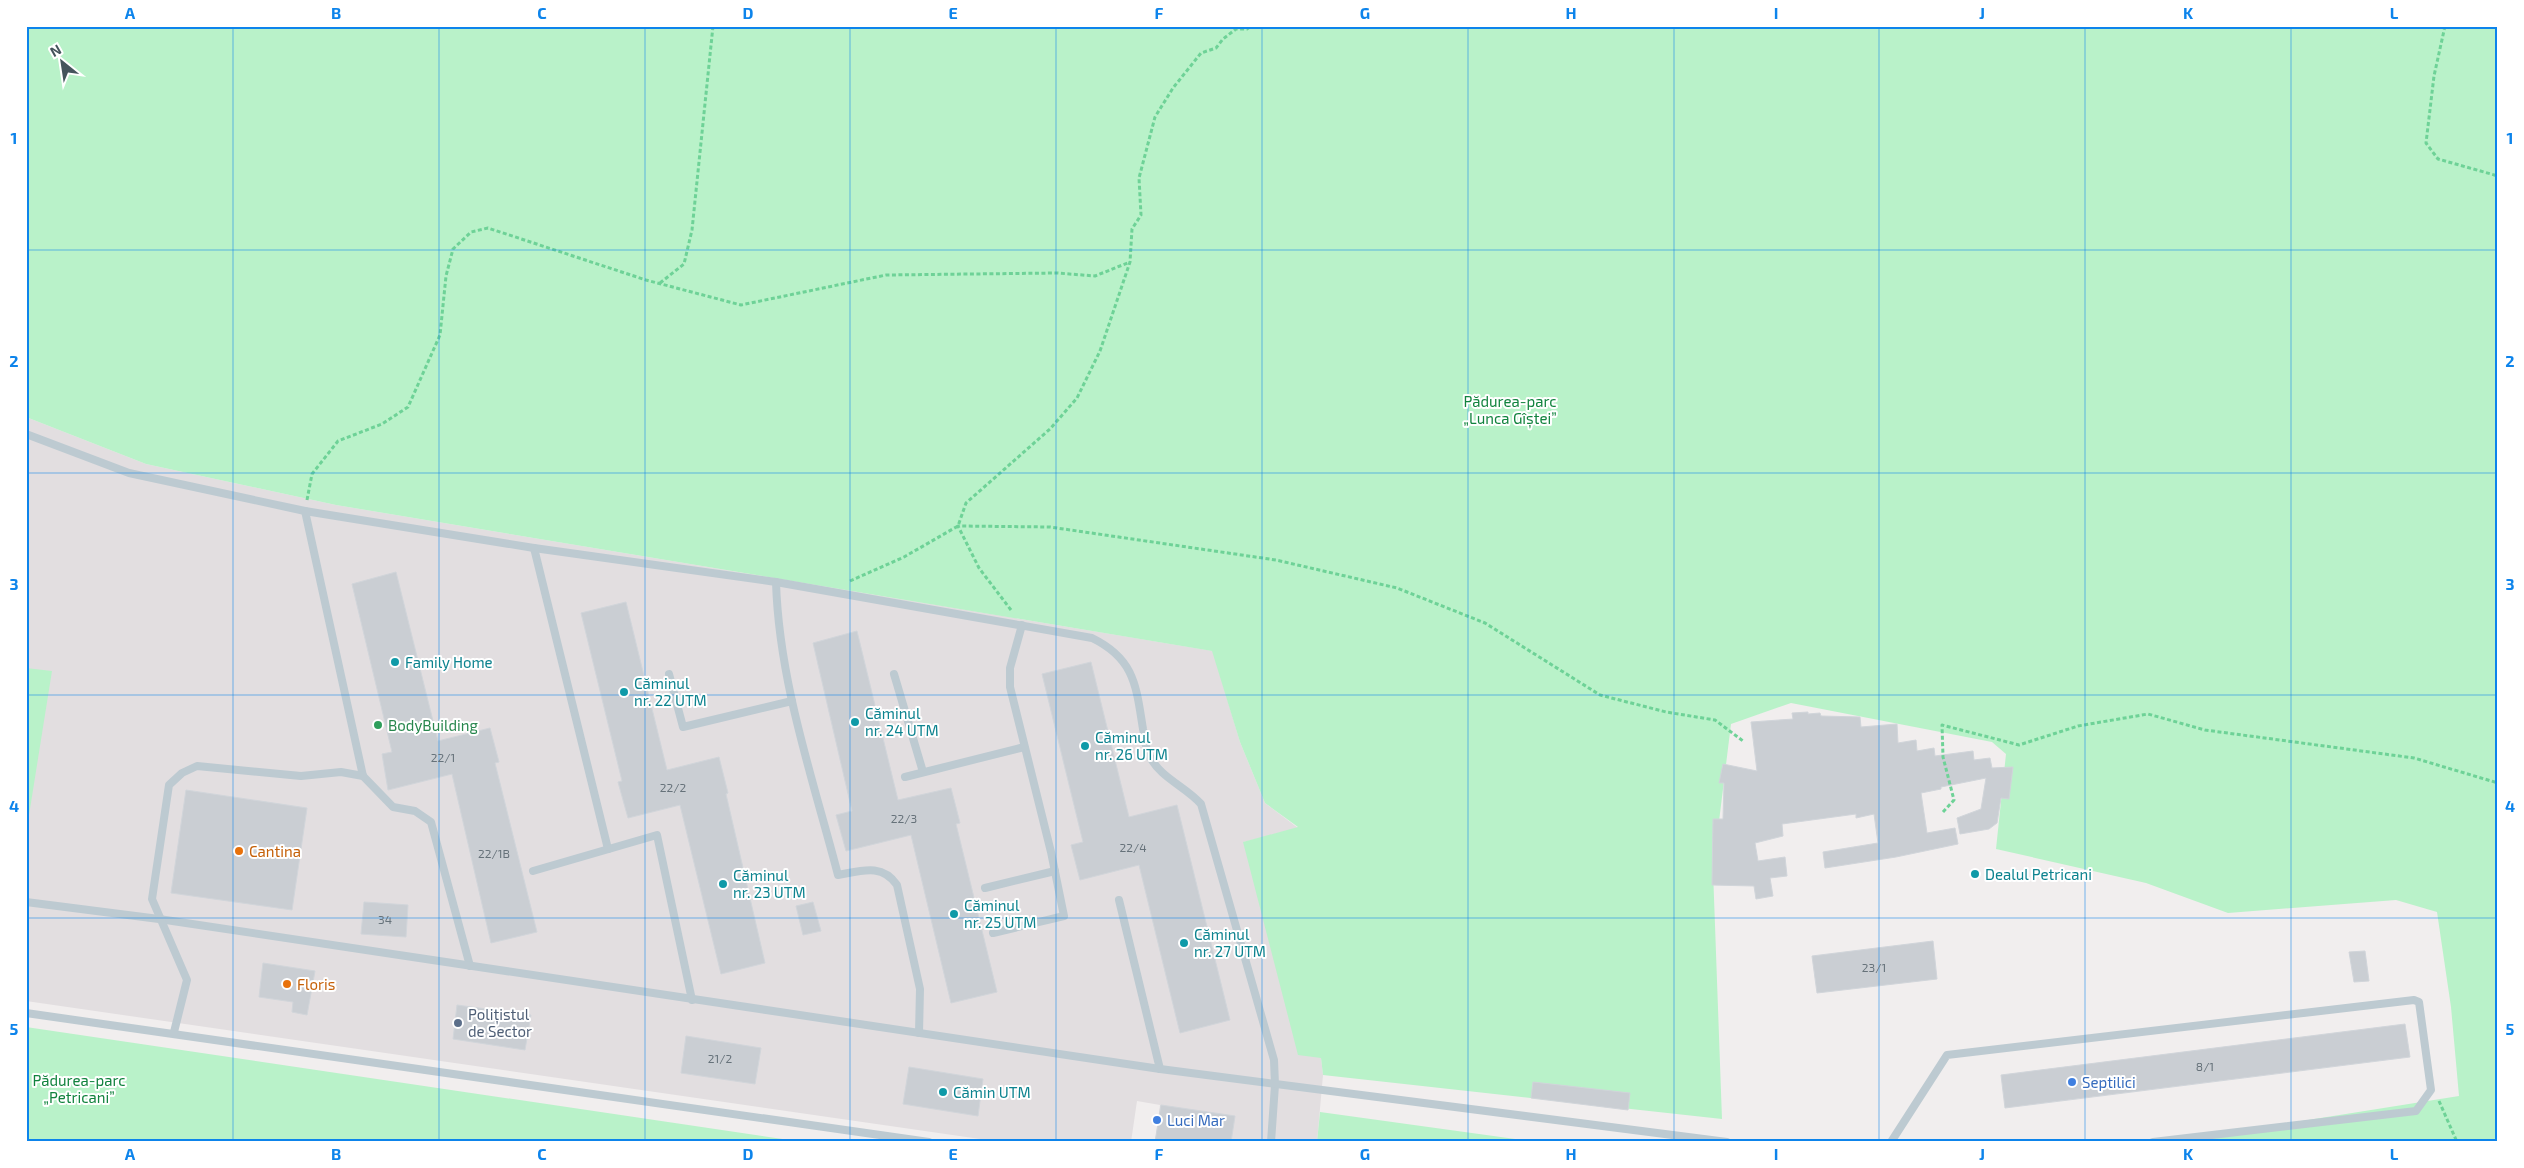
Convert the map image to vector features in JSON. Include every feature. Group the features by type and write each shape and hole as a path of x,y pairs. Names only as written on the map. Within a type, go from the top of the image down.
{"lane":[{"path":"26,434 129,473 306,511 534,548 776,582 1092,638 1109,646 1123,659 1136,688 1147,753 1156,769 1189,791 1201,804 1274,1060 1275,1085 1271,1142"},
{"path":"306,511 363,776 393,807 415,811 431,822 470,966"},
{"path":"534,548 608,849"},
{"path":"776,582 778,628 792,701 838,875 870,869 886,874 897,885 920,989 919,1033"},
{"path":"993,933 1064,916 1009,676 1022,625"},
{"path":"669,674 683,727 792,701"},
{"path":"894,674 923,772"},
{"path":"905,777 1024,747"},
{"path":"174,1032 186,980 159,920 152,899 169,785 182,773 197,766 301,776 341,772 363,776"},
{"path":"533,872 658,835 692,1000"},
{"path":"985,888 1055,871"},
{"path":"1119,900 1160,1069"},
{"path":"26,902 159,920 1160,1069 1727,1142"},
{"path":"1891,1142 1947,1055 2414,1000 2421,1006 2431,1090 2416,1112 2152,1142"},
{"path":"26,1013 174,1032 929,1142"}],"path":[{"path":"660,283 684,264 692,230 713,26"},
{"path":"1022,625 979,568 958,526 966,503 1050,428 1077,398 1100,350 1130,262 1132,228 1140,215 1139,178 1155,116 1173,88 1201,53 1216,48 1223,39 1236,29 1247,29 1250,26"},
{"path":"2445,26 2434,76 2426,143 2438,159 2498,176"},
{"path":"306,511 312,474 338,441 382,424 408,406 440,335 446,276 453,249 471,232 488,228 660,283 741,305 886,275 1056,274 1095,276 1130,262"},
{"path":"844,582 853,581 904,557 958,526 1070,530 1276,560 1397,588 1485,623 1600,695 1666,712 1715,720 1743,741"},
{"path":"1943,812 1954,800 1943,757 1942,725 2019,745 2078,726 2148,714 2205,730 2414,758 2498,783"},
{"path":"2431,1090 2436,1095 2457,1142"}],"shaded area":[{"path":"26,417 146,464 336,505 1213,651 1240,742 1265,803 1298,828 1244,842 1321,1058 1323,1075 1317,1142 1155,1142 1160,1105 1137,1101 1131,1142 1001,1142 26,1001"}],"green space":[{"name":"Pădurea-parc „Lunca Gîștei”","path":"26,26 2498,26 2498,1142 2170,1142 2459,1096 2451,1007 2437,912 2396,900 2228,913 2146,883 1996,849 2006,754 1992,742 1791,703 1731,724 1713,870 1722,1119 1323,1075 1321,1058 1298,1055 1243,842 1298,827 1265,803 1240,742 1212,651 336,505 146,464 26,417"},
{"path":"26,668 52,671 26,834"},
{"name":"Pădurea-parc „Petricani”","path":"26,1027 803,1142 26,1142"},
{"path":"1320,1112 1537,1142 1317,1142"}],"building":[{"path":"396,572 438,741 490,728 499,762 495,763 537,932 491,943 452,774 388,790 382,754 392,752 352,584"},
{"path":"626,602 667,770 719,757 765,963 721,974 680,805 628,818 618,782 622,781 581,613"},
{"path":"857,631 898,800 951,788 960,823 956,824 997,992 951,1003 911,835 846,851 836,815 852,811 813,643"},
{"path":"1091,662 1129,817 1177,805 1230,1020 1180,1033 1139,865 1080,880 1071,845 1083,842 1042,674"},
{"path":"1808,712 1808,714 1820,713 1821,716 1860,717 1861,727 1897,724 1898,743 1916,740 1917,751 1934,748 1935,756 1973,751 1974,760 1990,758 1992,768 2013,767 2009,799 2001,798 1997,823 1989,829 1960,834 1957,818 1981,809 1986,778 1941,787 1941,789 1921,793 1927,833 1955,828 1958,844 1896,857 1825,868 1823,852 1878,843 1874,814 1856,818 1856,814 1782,824 1783,836 1755,843 1758,861 1785,857 1787,876 1770,878 1773,896 1756,899 1754,886 1712,885 1713,819 1723,819 1724,783 1719,783 1723,764 1757,771 1751,722 1793,719 1792,713"},
{"name":"Cantina","path":"186,790 307,808 292,910 171,893"},
{"path":"364,902 408,905 406,937 361,934"},
{"path":"813,902 821,931 803,935 796,906"},
{"path":"1933,941 1937,979 1817,993 1812,956"},
{"path":"2365,951 2369,981 2354,982 2349,952"},
{"name":"Floris","path":"263,963 315,971 307,1015 292,1012 293,1002 259,997"},
{"path":"457,1005 531,1015 525,1050 453,1039"},
{"path":"2405,1024 2410,1057 2005,1108 2001,1075"},
{"path":"686,1036 761,1048 755,1084 681,1073"},
{"name":"Cămin UTM","path":"909,1067 983,1079 978,1116 903,1104"},
{"path":"1533,1082 1630,1093 1628,1110 1531,1098"},
{"path":"1161,1105 1235,1116 1231,1142 1155,1142"}],"place":[{"name":"Family Home","path":"395,662"},
{"name":"Căminul nr. 22 UTM","path":"624,692"},
{"name":"Căminul nr. 24 UTM","path":"855,722"},
{"name":"BodyBuilding","path":"378,725"},
{"name":"Căminul nr. 26 UTM","path":"1085,746"},
{"name":"Cantina","path":"239,851"},
{"name":"Dealul Petricani","path":"1975,874"},
{"name":"Căminul nr. 23 UTM","path":"723,884"},
{"name":"Căminul nr. 25 UTM","path":"954,914"},
{"name":"Căminul nr. 27 UTM","path":"1184,943"},
{"name":"Floris","path":"287,984"},
{"name":"Polițistul de Sector","path":"458,1023"},
{"name":"Septilici","path":"2072,1082"},
{"name":"Cămin UTM","path":"943,1092"},
{"name":"Luci Mar","path":"1157,1120"}]}
